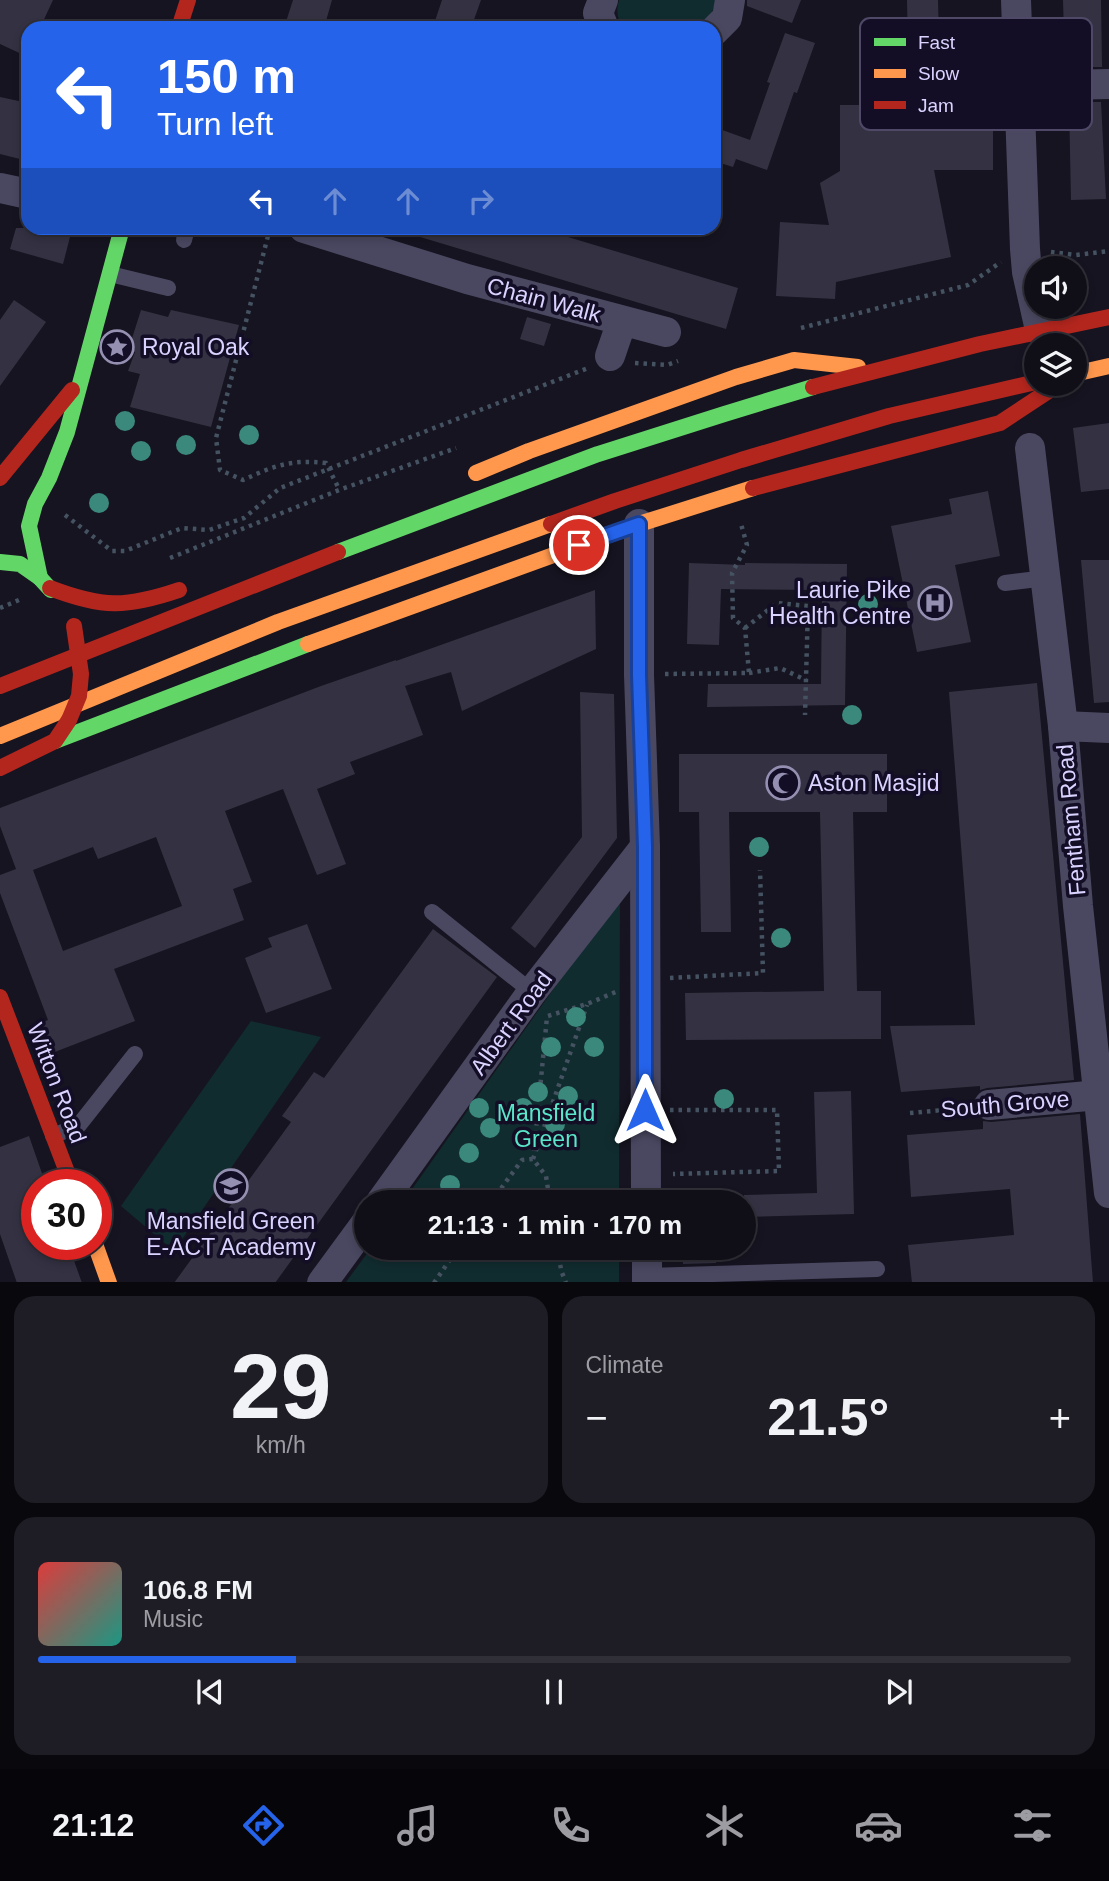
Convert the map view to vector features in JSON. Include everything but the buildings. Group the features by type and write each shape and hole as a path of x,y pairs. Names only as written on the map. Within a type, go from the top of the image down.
{"main road":[{"path":"181,21 188,0"},
{"path":"55,741 69,720 79,696 81,674 74,626 62,604 45,583 29,526 35,503 49,478 67,432 120,235"},
{"path":"0,686 399,528 597,455 878,369 1040,330 1109,317"},
{"path":"466,477 529,451 736,377 794,360 878,369"},
{"path":"1087,371 1109,366"},
{"path":"0,478 83,377"},
{"path":"0,736 278,622 615,501 889,416 1024,385"},
{"path":"0,768 55,741 260,662 639,524 732,494 1000,423 1041,396"},
{"path":"0,562 20,564 45,583 75,598 107,606 155,599 191,586"},
{"name":"Witton Road","path":"0,997 66,1169"},
{"path":"100,1260 109,1282"}],"street":[{"path":"601,21 598,13 603,0"},
{"path":"721,24 727,18 730,0"},
{"path":"1016,0 1017,18"},
{"path":"1021,130 1027,272 1040,330"},
{"path":"0,188 21,192"},
{"name":"Chain Walk","path":"322,235 464,289 666,332"},
{"name":"Chain Walk","path":"612,361 622,321"},
{"name":"Fentham Road","path":"1030,448 1063,726 1078,906 1109,1193"},
{"path":"639,524 639,675 645,847 646,1189"},
{"path":"1063,726 1109,728"},
{"name":"Albert Road","path":"391,1190 540,1004 645,847"},
{"name":"South Grove","path":"989,1105 1099,1095"},
{"path":"324,1282 354,1240"}],"lane":[{"path":"110,274 168,288"},
{"path":"1005,583 1046,578"},
{"path":"432,912 540,1004"},
{"path":"53,1136 79,1125 135,1054"},
{"path":"647,1269 877,1269"}],"path":[{"path":"268,235 216,438 220,470 243,480 278,465 305,460 326,463 339,489"},
{"path":"795,329 968,285 1018,250 1076,255 1109,251"},
{"path":"60,510 112,551 125,551 182,528 209,530 244,518 280,488 586,368 612,361 667,365 680,361"},
{"path":"165,560 339,489 457,447"},
{"path":"732,494 747,545 732,573 733,618 745,628 749,673"},
{"path":"0,608 23,598"},
{"path":"745,628 777,603 808,606 805,715"},
{"path":"639,675 749,673 780,668 806,680"},
{"path":"645,979 763,973 760,870"},
{"path":"540,1004 533,1159 546,1176 548,1190"},
{"path":"533,1159 587,1004"},
{"name":"South Grove","path":"910,1113 989,1105"},
{"path":"645,1110 777,1110 779,1171 646,1189"},
{"path":"500,1190 522,1160 533,1159"},
{"path":"435,1282 450,1260"},
{"path":"560,1260 566,1282"}],"green space":[{"path":"619,0 717,0 706,21 619,21"},
{"name":"Mansfield Green","path":"620,895 619,1190 411,1190"},
{"path":"251,1021 321,1037 174,1251 121,1206"},
{"path":"362,1260 619,1260 619,1282 346,1282"}],"traffic: fast":[{"path":"40,578 29,526 35,504 49,478 67,432 120,235"},
{"path":"338,552 598,454 813,387"},
{"path":"0,562 20,564 40,578 51,590"},
{"path":"55,741 308,644"}],"traffic: slow":[{"path":"476,473 529,451 736,377 794,360 858,367"},
{"path":"1087,371 1109,366"},
{"path":"308,644 639,524 753,488"},
{"path":"0,736 278,622 551,524"},
{"path":"101,1260 109,1282"}],"traffic: jam":[{"path":"181,21 188,0"},
{"path":"813,387 980,344 1109,317"},
{"path":"551,524 741,460 889,416 1024,385"},
{"path":"0,478 72,390"},
{"path":"753,488 1000,423 1041,396"},
{"path":"0,686 338,552"},
{"path":"50,588 85,599 114,603 129,603 179,590"},
{"path":"69,720 79,696 81,674 74,626"},
{"path":"0,768 55,741 69,720"},
{"path":"0,997 66,1169"}],"place":[{"name":"Royal Oak","path":"117,347"},
{"name":"Laurie Pike Health Centre","path":"935,603"},
{"name":"Aston Masjid","path":"783,783"},
{"name":"Mansfield Green E-ACT Academy","path":"231,1186"}],"route":[{"path":"579,545 639,524 639,675 645,847 645,1110"}]}
